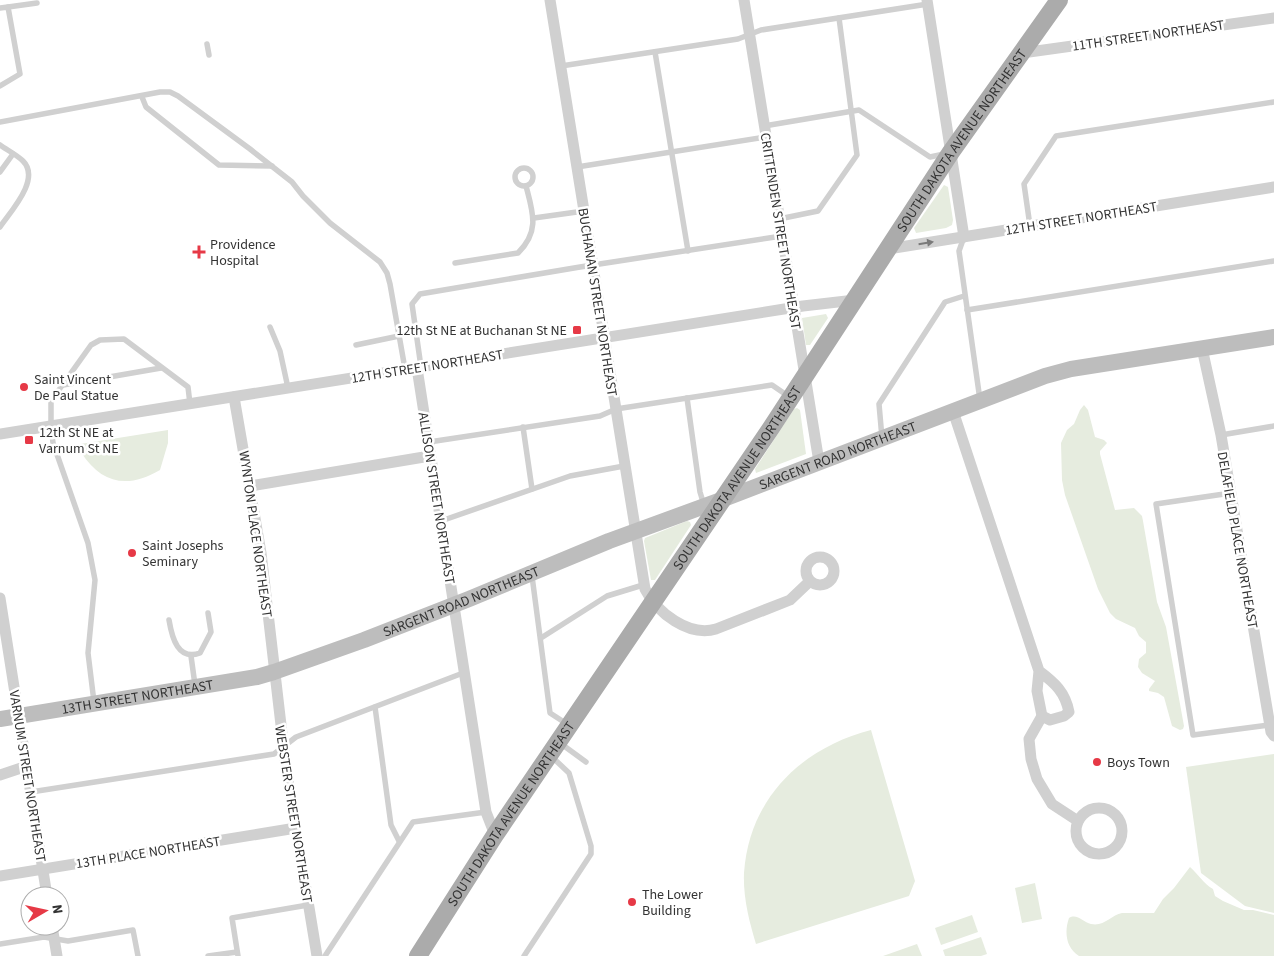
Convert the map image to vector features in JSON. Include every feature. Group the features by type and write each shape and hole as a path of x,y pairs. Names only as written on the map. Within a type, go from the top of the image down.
{"main road":[{"name":"SOUTH DAKOTA AVENUE NORTHEAST","path":"418,956 496,834 722,500 951,152 1059,0"},
{"name":"SARGENT ROAD NORTHEAST","path":"274,672 364,640 635,532 1045,376 1065,370 1274,337"},
{"name":"13TH STREET NORTHEAST","path":"0,718 257,677 274,672"}],"street":[{"name":"BUCHANAN STREET NORTHEAST","path":"550,0 643,585 652,602"},
{"name":"CRITTENDEN STREET NORTHEAST","path":"744,0 819,462"},
{"path":"927,2 964,237"},
{"name":"11TH STREET NORTHEAST","path":"1022,53 1274,18"},
{"name":"12TH STREET NORTHEAST","path":"888,249 1274,187"},
{"name":"12TH STREET NORTHEAST","path":"0,434 794,308 855,300"},
{"name":"DELAFIELD PLACE NORTHEAST","path":"1202,348 1231,493 1271,731"},
{"name":"ALLISON STREET NORTHEAST","path":"419,368 430,456 463,673 486,812 496,834"},
{"name":"WYNTON PLACE NORTHEAST","path":"234,397 261,553 274,672"},
{"path":"953,411 1039,671 1037,691 1042,716 1029,739 1031,760 1037,779 1052,804 1078,821"},
{"path":"250,486 430,456"},
{"path":"652,602 687,628 704,631 790,600 810,581"},
{"name":"VARNUM STREET NORTHEAST","path":"0,598 4,647 19,716 46,886"},
{"path":"1039,671 1054,682 1066,698 1069,712 1064,716 1050,720 1042,716"},
{"name":"WEBSTER STREET NORTHEAST","path":"274,672 296,828 317,956"},
{"path":"0,775 27,766"},
{"path":"1105,808 1113,812 1119,819 1122,827 1120,843 1103,855 1090,853 1083,849 1077,840 1075,831 1078,821 1081,815 1091,809 1105,808"},
{"name":"13TH PLACE NORTHEAST","path":"0,876 296,828"},
{"path":"54,936 57,956"}],"lane":[{"path":"0,8 37,2"},
{"path":"561,66 738,39 761,30 927,2"},
{"path":"0,86 20,74 8,7"},
{"path":"779,219 818,212 857,154 839,18"},
{"path":"207,44 209,55"},
{"path":"655,52 688,251"},
{"path":"0,122 160,92 170,92 178,96 292,182 303,196 330,222 380,262 387,273 390,284 405,370"},
{"path":"142,96 146,107 219,165 272,166"},
{"path":"1030,226 1024,184 1056,136 1274,102"},
{"path":"577,167 672,152 859,110 930,157 951,152"},
{"path":"0,145 24,161 29,172 29,185 0,227"},
{"path":"0,172 13,154"},
{"path":"455,263 518,253 526,246 532,233 534,218 526,186"},
{"path":"534,218 584,211"},
{"path":"419,368 412,304 420,294 782,236"},
{"path":"964,237 959,251 980,400"},
{"path":"967,310 1274,261"},
{"path":"882,438 879,404 946,302 964,296"},
{"path":"270,327 280,351 288,388"},
{"path":"356,346 399,336"},
{"path":"94,702 88,653 95,580 88,543 52,443 51,401 91,345 100,340 124,339 188,387 190,404"},
{"path":"63,385 162,368"},
{"path":"428,442 600,416 616,409 772,385 790,398"},
{"path":"687,398 700,492 704,506"},
{"path":"1220,435 1274,426"},
{"path":"523,427 532,489"},
{"path":"440,521 570,476 624,466"},
{"path":"1231,493 1156,504 1193,734 1271,731"},
{"path":"532,574 550,713 569,725"},
{"path":"541,638 607,596 643,585"},
{"path":"169,620 172,636 183,653 191,656 200,653 211,632 208,613"},
{"path":"191,656 196,687"},
{"path":"31,792 274,754 296,737 463,673"},
{"path":"375,707 391,825 399,841"},
{"path":"554,748 586,762"},
{"path":"524,956 591,854 591,846 569,773 554,748"},
{"path":"326,956 413,822 486,812"},
{"path":"208,956 238,954 232,918 308,905"},
{"path":"0,944 44,937 68,941 133,930 138,956"}],"shaded area":[{"path":"944,185 948,187 953,220 952,225 946,228 916,233 914,228"},
{"path":"826,314 828,318 810,345 806,345 802,318"},
{"path":"1084,405 1088,410 1095,437 1107,443 1100,451 1100,454 1115,510 1134,508 1142,516 1157,602 1166,627 1184,726 1180,730 1172,726 1164,697 1149,691 1155,681 1142,673 1138,667 1139,659 1146,653 1146,642 1139,636 1135,628 1116,619 1110,613 1098,589 1065,495 1062,480 1061,443 1067,430 1074,424"},
{"path":"794,409 800,410 806,454 756,473 755,469"},
{"path":"168,430 168,443 160,470 137,480 126,481 106,477 89,463 81,452 76,453 74,445"},
{"path":"687,521 691,525 655,580 651,580 645,538"},
{"path":"871,730 915,881 909,896 756,944 747,909 744,873 748,846 756,822 768,800 783,780 801,764 822,750 846,738"},
{"path":"1274,754 1274,913 1245,906 1201,873 1186,767"},
{"path":"1190,867 1213,889 1215,896 1223,901 1244,910 1274,915 1274,956 1079,956 1071,949 1067,939 1069,918 1077,917 1091,924 1100,924 1122,913 1154,913 1163,899"},
{"path":"1035,883 1042,919 1022,923 1015,888"},
{"path":"972,915 978,932 941,945 935,928"},
{"path":"981,937 987,954 981,956 945,956 943,950"},
{"path":"917,944 922,956 883,956"}],"place":[{"name":"Providence Hospital","path":"199,252"},
{"name":"12th St NE at Buchanan St NE","path":"577,330"},
{"name":"Saint Vincent De Paul Statue","path":"24,387"},
{"name":"12th St NE at Varnum St NE","path":"29,440"},
{"name":"Saint Josephs Seminary","path":"132,553"},
{"name":"Boys Town","path":"1097,762"},
{"name":"The Lower Building","path":"632,902"}]}
